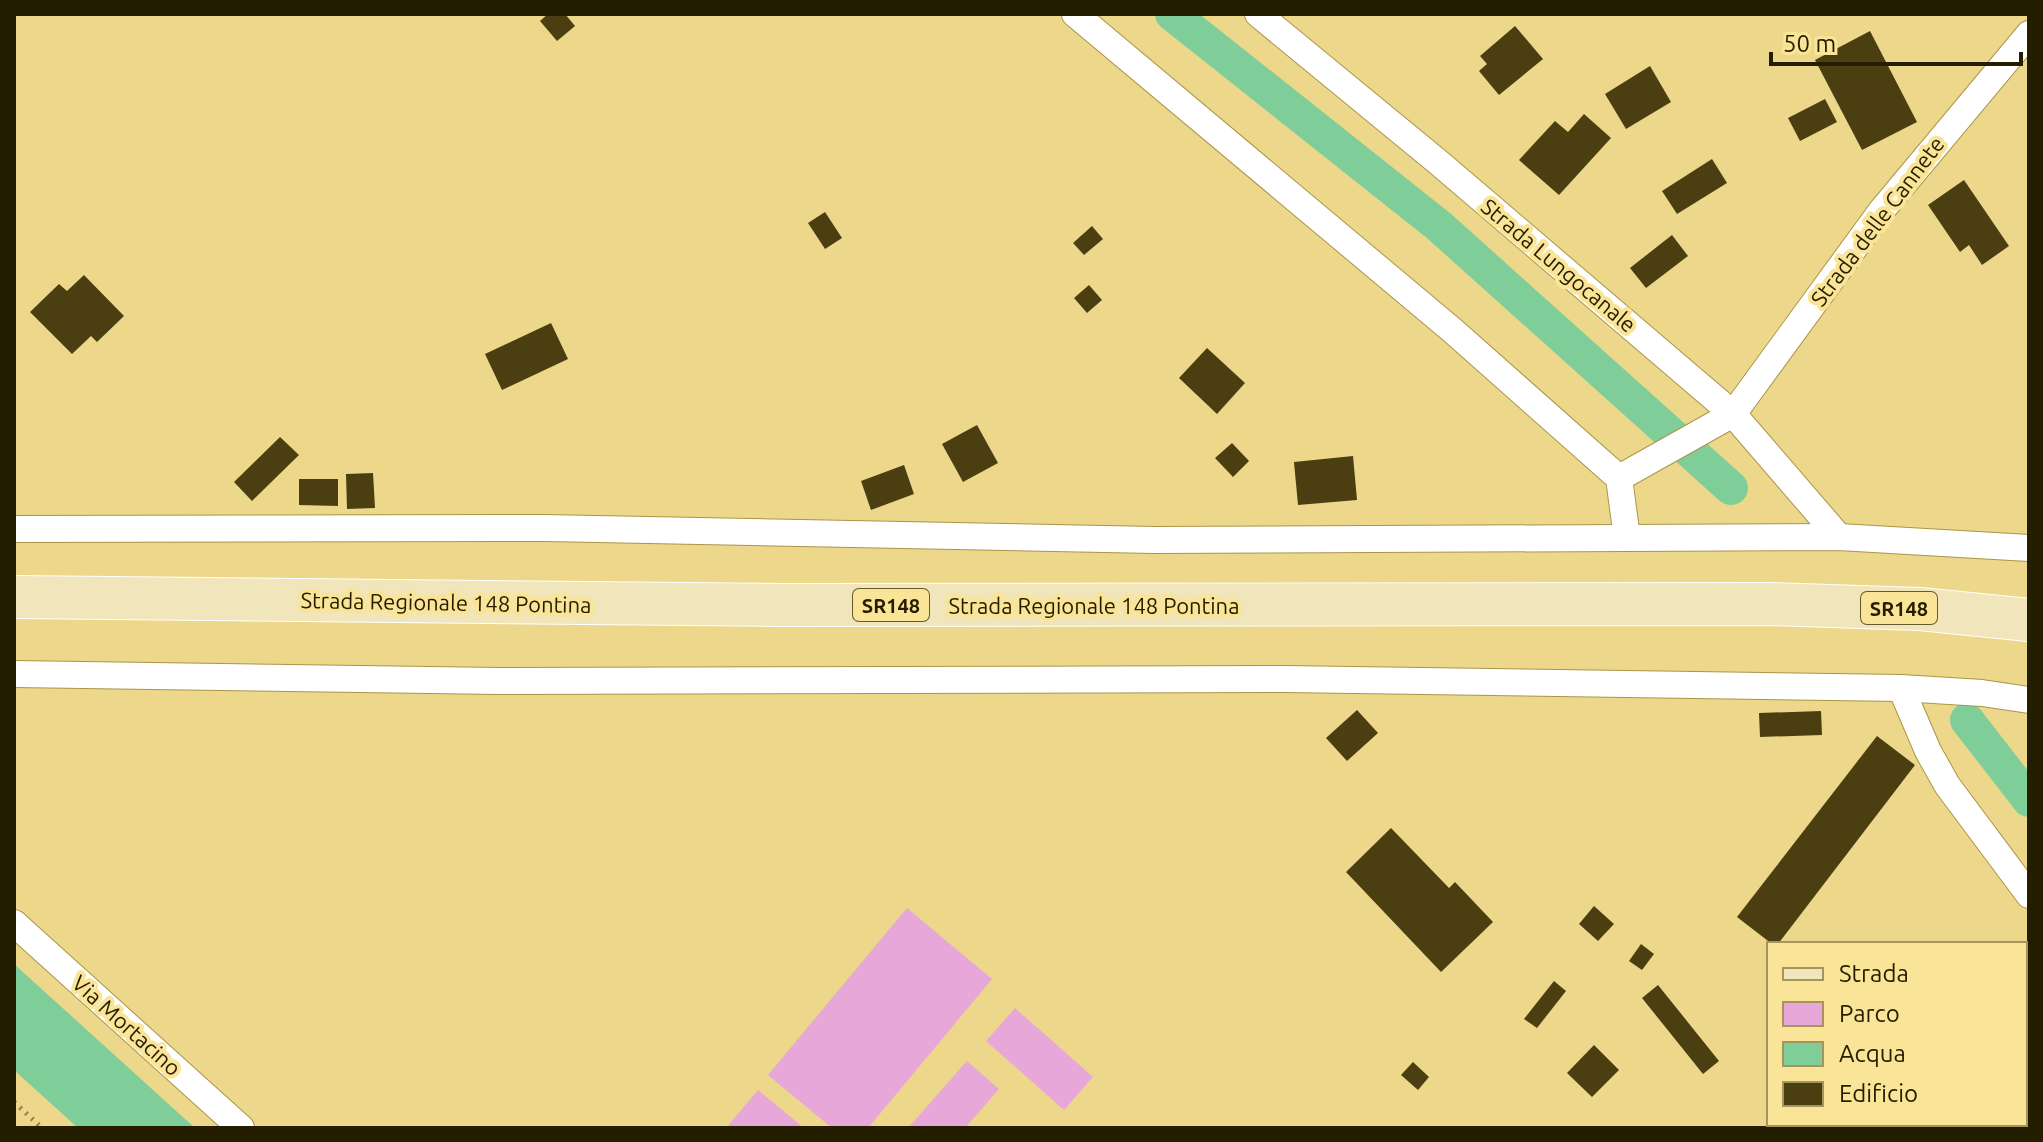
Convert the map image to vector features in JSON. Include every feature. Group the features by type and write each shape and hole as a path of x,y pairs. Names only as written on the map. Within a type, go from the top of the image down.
{"main road":[{"path":"1769,604 1884,592 2029,592"},
{"name":"Strada Regionale 148 Pontina","path":"14,597 781,605 1769,604 1933,610 2029,620"}],"street":[{"path":"1075,14 1452,330 1619,478 1627,538"},
{"name":"Strada Lungocanale","path":"1258,14 1438,162 1733,414 1839,537"},
{"name":"Strada delle Cannete","path":"1733,414 1882,210 2029,34"},
{"path":"1619,478 1733,414"},
{"path":"14,529 544,528 1154,540 1839,537 2029,548"},
{"path":"14,674 499,681 1285,679 1901,688 1982,693 2029,700"},
{"path":"1901,688 1928,751 1947,785 2029,895"},
{"name":"Via Mortacino","path":"14,923 241,1128"}],"path":[{"path":"14,1102 42,1128"}],"green space":[{"path":"907,908 992,979 868,1128 832,1128 768,1075"},
{"path":"1015,1008 1093,1077 1064,1110 986,1041"},
{"path":"967,1061 999,1089 965,1128 908,1128"},
{"path":"758,1090 804,1128 726,1128"}],"water":[{"path":"14,964 195,1128 78,1128 14,1070"}],"building":[{"path":"548,14 565,14 575,26 557,41 540,21"},
{"path":"1515,26 1543,59 1499,95 1479,71 1487,64 1480,56"},
{"path":"1870,31 1917,122 1862,150 1815,60"},
{"path":"1650,66 1671,102 1626,129 1605,94"},
{"path":"1825,99 1837,122 1800,141 1788,118"},
{"path":"1584,114 1611,138 1559,195 1519,160 1555,121 1568,132"},
{"path":"1712,159 1727,183 1677,214 1662,191"},
{"path":"1964,180 2009,246 1982,265 1969,245 1960,252 1928,205"},
{"path":"825,212 842,238 825,249 808,223"},
{"path":"1092,226 1103,239 1084,255 1073,243"},
{"path":"1672,235 1688,256 1646,288 1630,268"},
{"path":"84,275 124,316 97,342 91,336 72,354 30,312 59,284 67,291"},
{"path":"1089,285 1102,300 1087,313 1074,298"},
{"path":"551,323 568,359 502,390 485,354"},
{"path":"1207,348 1245,383 1217,414 1179,378"},
{"path":"977,425 998,463 963,482 942,444"},
{"path":"280,437 299,455 252,501 234,482"},
{"path":"1232,443 1249,461 1233,477 1215,458"},
{"path":"1353,456 1357,500 1298,505 1294,462"},
{"path":"904,465 914,494 871,510 861,481"},
{"path":"373,473 375,508 347,509 346,474"},
{"path":"299,479 338,479 338,506 299,505"},
{"path":"1357,710 1378,733 1347,761 1326,738"},
{"path":"1821,711 1822,735 1760,737 1759,713"},
{"path":"1877,736 1915,765 1780,942 1769,942 1737,917"},
{"path":"1391,828 1449,888 1455,882 1493,922 1441,972 1346,872"},
{"path":"1594,906 1614,924 1598,941 1579,924"},
{"path":"1641,944 1654,954 1642,970 1629,961"},
{"path":"1554,981 1566,991 1537,1028 1524,1019"},
{"path":"1658,985 1719,1061 1703,1074 1642,998"},
{"path":"1594,1045 1619,1070 1592,1097 1567,1073"},
{"path":"1413,1062 1429,1077 1418,1090 1401,1075"},
{"path":"1857,1126 1859,1128 1784,1128"}],"waterway":[{"path":"1172,14 1439,226 1731,488"},
{"path":"1967,720 2029,800"}]}
